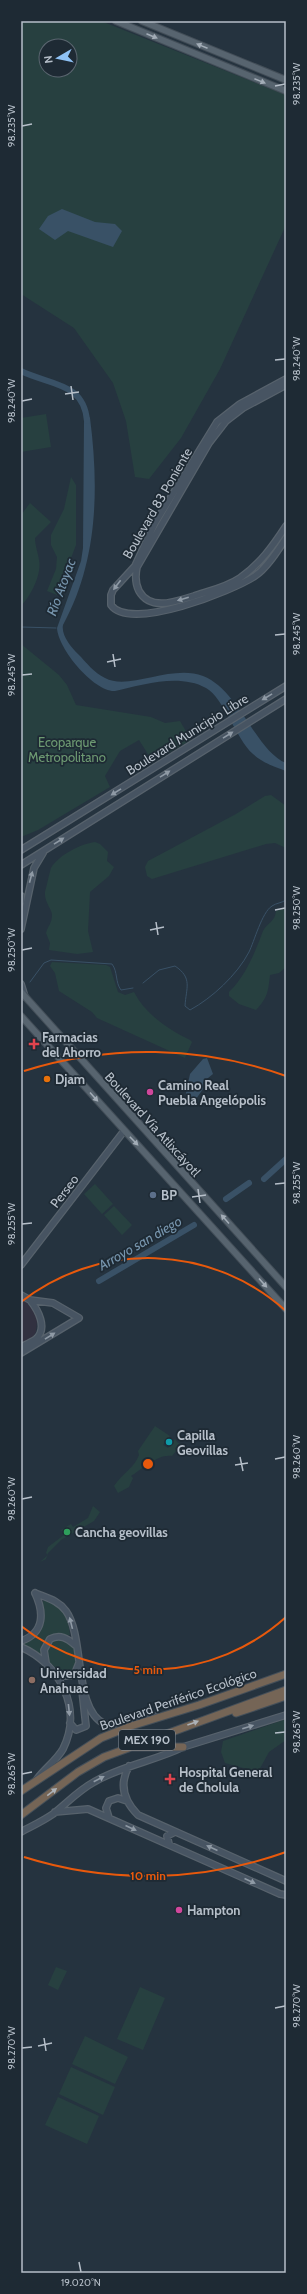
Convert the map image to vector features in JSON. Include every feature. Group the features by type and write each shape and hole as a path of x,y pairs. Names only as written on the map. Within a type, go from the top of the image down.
{"highway":[{"path":"199,1705 216,1696 286,1670"},
{"name":"Boulevard Periférico Ecológico","path":"21,1791 101,1738 286,1674"},
{"name":"Boulevard Periférico Ecológico","path":"21,1815 88,1766 129,1746 286,1690"},
{"path":"208,1718 224,1716 286,1696"},
{"path":"129,1746 183,1747"}],"main road":[{"path":"116,21 286,91"},
{"path":"142,21 286,80"},
{"name":"Boulevard Vía Atlixcáyotl","path":"23,995 286,1287"},
{"name":"Boulevard Vía Atlixcáyotl","path":"21,1016 286,1309"}],"street":[{"name":"Boulevard 83 Poniente","path":"268,557 256,575 200,600 148,614 130,614 117,611 111,605 111,595 118,583 135,566 218,422 240,404 286,378"},
{"name":"Boulevard 83 Poniente","path":"176,494 209,443 226,421 243,408 286,385"},
{"path":"268,557 286,526"},
{"name":"Boulevard 83 Poniente","path":"153,534 137,567 135,575 141,594 152,603 158,604 172,602 212,590 238,579 268,557"},
{"path":"268,557 286,538"},
{"name":"Boulevard Municipio Libre","path":"21,850 196,740 286,686"},
{"name":"Boulevard Municipio Libre","path":"21,865 286,699"},
{"path":"21,844 29,845"},
{"path":"21,929 34,868 46,849"},
{"path":"21,896 21,901"},
{"path":"21,984 23,995"},
{"name":"Perseo","path":"21,1265 124,1131"},
{"path":"21,1295 30,1300 53,1303 79,1318 21,1353"},
{"path":"21,1347 36,1339 40,1328 39,1314 30,1300"},
{"path":"35,1781 60,1753 67,1738 70,1723 68,1700 57,1675 46,1663 22,1648 23,1641 38,1630 42,1615 38,1594 54,1600 66,1612 70,1620 90,1709 105,1723 115,1725 150,1716 159,1718"},
{"path":"46,1663 44,1650 50,1638 59,1636 66,1637 75,1645"},
{"path":"57,1675 70,1676 75,1673 79,1663"},
{"path":"70,1723 76,1730 86,1726 82,1696 83,1682"},
{"path":"21,1832 55,1812 64,1803 94,1782 129,1765 286,1715"},
{"path":"129,1765 124,1775 123,1792 127,1802 138,1815 286,1881"},
{"path":"110,1818 106,1808 110,1801 118,1798 127,1802"},
{"path":"55,1812 88,1809 273,1891 286,1895"},
{"path":"169,1844 167,1836 175,1832"}],"shaded area":[{"path":"62,209 95,222 115,224 122,231 113,247 68,231 55,240 39,229 48,216"},
{"path":"87,414 90,418 93,444 95,497 93,524 83,576 75,601 63,625 67,641 75,651 101,676 115,681 138,680 178,673 191,673 203,676 216,683 227,694 265,746 275,756 286,763 286,771 265,762 253,754 241,739 219,700 206,688 184,681 172,681 149,683 115,691 107,689 97,685 78,668 64,647 59,637 57,628 81,561 83,548 84,421"},
{"path":"207,1058 213,1074 203,1082 203,1089 196,1099 189,1100 186,1093 190,1074 203,1059"},
{"path":"21,1297 33,1307 37,1321 36,1332 33,1337 21,1344"}],"green space":[{"path":"21,21 101,21 286,95 286,225 220,369 181,438 149,479 135,477 126,421 113,383 74,328 21,294"},
{"path":"46,414 51,447 21,452 21,418"},
{"path":"71,477 76,485 76,545 57,595 47,591 56,569 57,557 51,545 51,535 64,509"},
{"path":"30,503 51,522 35,538 39,560 39,572 32,591 21,606 21,515"},
{"name":"Ecoparque Metropolitano","path":"21,644 59,675 67,685 76,705 151,717 165,723 180,721 191,740 153,762 139,740 120,751 105,776 110,787 38,830 21,837"},
{"path":"271,795 286,806 286,848 275,843 266,844 152,879 147,876 145,867 148,861 236,814 265,796"},
{"path":"95,842 100,844 108,852 107,861 114,867 109,876 90,892 88,931 93,952 77,954 49,950 50,943 46,933 51,922 52,915 45,892 51,868 59,859 70,851 83,845"},
{"path":"286,908 286,967 279,973 270,975 267,994 256,1010 239,1004 229,996 229,992 245,971 263,931 273,920 276,911"},
{"path":"52,962 106,965 110,967 118,992 125,995 134,992 151,1014 166,1026 192,1042 185,1058 97,1018 92,1012 59,991 55,973 50,966"},
{"path":"95,1184 113,1204 102,1214 84,1194"},
{"path":"114,1206 132,1225 122,1235 104,1215"},
{"path":"155,1426 170,1436 163,1445 168,1448 175,1439 178,1443 185,1445 175,1448 176,1451 172,1456 156,1459 131,1476 133,1478 129,1487 118,1493 114,1486 135,1463 139,1455 138,1451"},
{"path":"93,1506 100,1512 94,1521 61,1540 48,1554 46,1553 48,1547 64,1535 61,1530 71,1524 73,1527 88,1518"},
{"path":"45,1599 56,1605 64,1613 68,1622 70,1635 52,1635 46,1639 40,1657 24,1646 24,1643 42,1623 42,1603"},
{"path":"66,1639 74,1646 77,1663 74,1670 65,1675 49,1662 45,1653 51,1640"},
{"path":"286,1719 286,1740 269,1752 258,1772 225,1763 221,1752 223,1741"},
{"path":"56,1967 67,1971 58,1990 48,1985"},
{"path":"140,1987 165,1998 143,2050 117,2039"},
{"path":"85,2036 128,2057 115,2084 72,2064"},
{"path":"71,2067 115,2087 103,2115 59,2094"},
{"path":"58,2097 99,2116 87,2144 45,2125"}],"waterway":[{"name":"Río Atoyac","path":"21,371 72,392 79,399 84,408 87,421"},
{"path":"21,627 56,628"},
{"path":"143,983 159,970 175,966 181,970 186,979 187,989 185,1006 190,1010 207,999 238,969 249,952 268,909 286,900"},
{"path":"30,982 44,963 51,960 112,964 121,990 133,988"},
{"path":"264,1179 286,1159"},
{"path":"226,1199 249,1183"},
{"name":"Arroyo san diego","path":"99,1281 194,1225"}],"place":[{"name":"Farmacias del Ahorro","path":"34,1044"},
{"name":"Djam","path":"47,1079"},
{"name":"Camino Real Puebla Angelópolis","path":"150,1092"},
{"name":"BP","path":"153,1195"},
{"name":"Capilla Geovillas","path":"169,1442"},
{"name":"Cancha geovillas","path":"67,1532"},
{"name":"Universidad Anahuac","path":"32,1680"},
{"name":"Hospital General de Cholula","path":"170,1779"},
{"name":"Hampton","path":"179,1910"}]}
